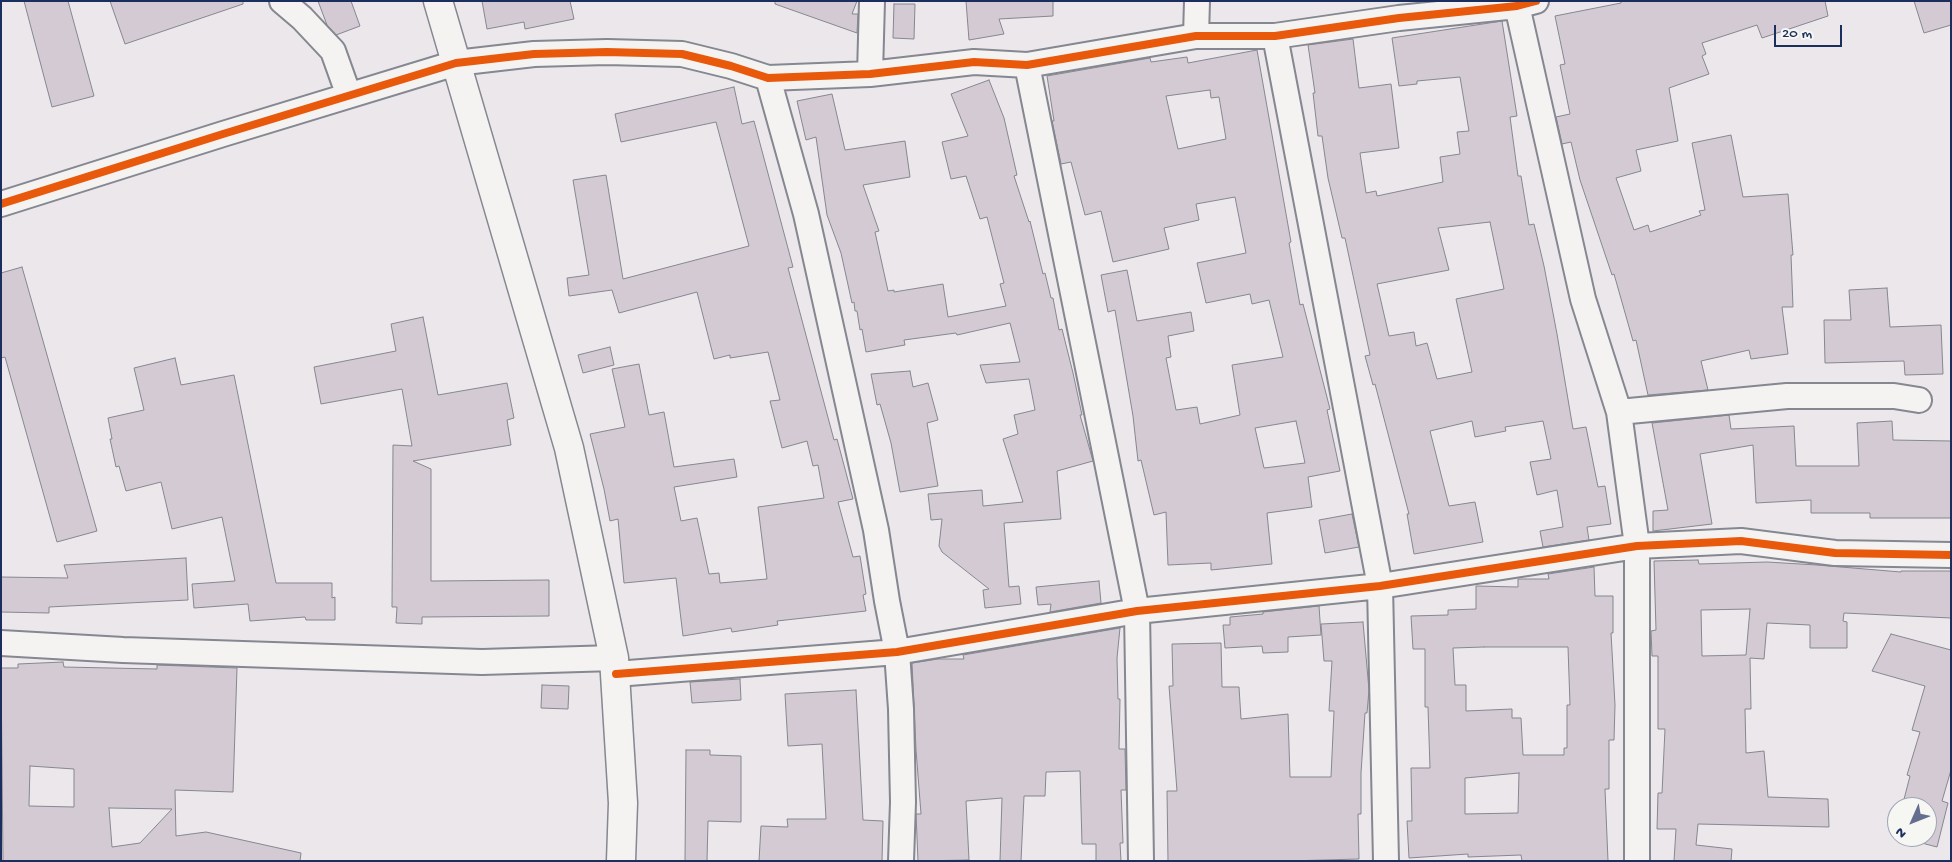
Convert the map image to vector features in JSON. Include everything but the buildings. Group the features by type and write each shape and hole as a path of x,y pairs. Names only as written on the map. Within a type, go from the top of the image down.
{"street":[{"path":"282,1 302,18 333,51 348,93"},
{"path":"438,1 569,448 615,666 623,803 621,861"},
{"path":"870,74 872,1"},
{"path":"1196,36 1197,1"},
{"path":"1,204 223,134 456,64 534,54 607,52 682,54 731,66 768,78 870,74 974,62 1028,66 1196,36 1275,36 1523,3 1583,299 1620,412 1637,546 1637,861"},
{"path":"1275,36 1380,586 1386,861"},
{"path":"1028,66 1137,610 1141,861"},
{"path":"768,78 808,224 876,530 897,652 903,784 901,861"},
{"path":"1620,412 1787,396 1894,396 1919,400"},
{"path":"1,643 123,650 615,666 897,652 1137,610 1380,586 1637,546 1741,541 1835,553 1951,555"}],"cycle path":[{"path":"1,204 456,63 534,54 607,52 682,54 731,66 768,78 870,74 974,62 1027,65 1196,36 1275,36 1399,18 1517,6 1536,1"},
{"path":"616,674 897,652 1137,611 1380,586 1637,546 1741,541 1835,553 1951,555"}]}
